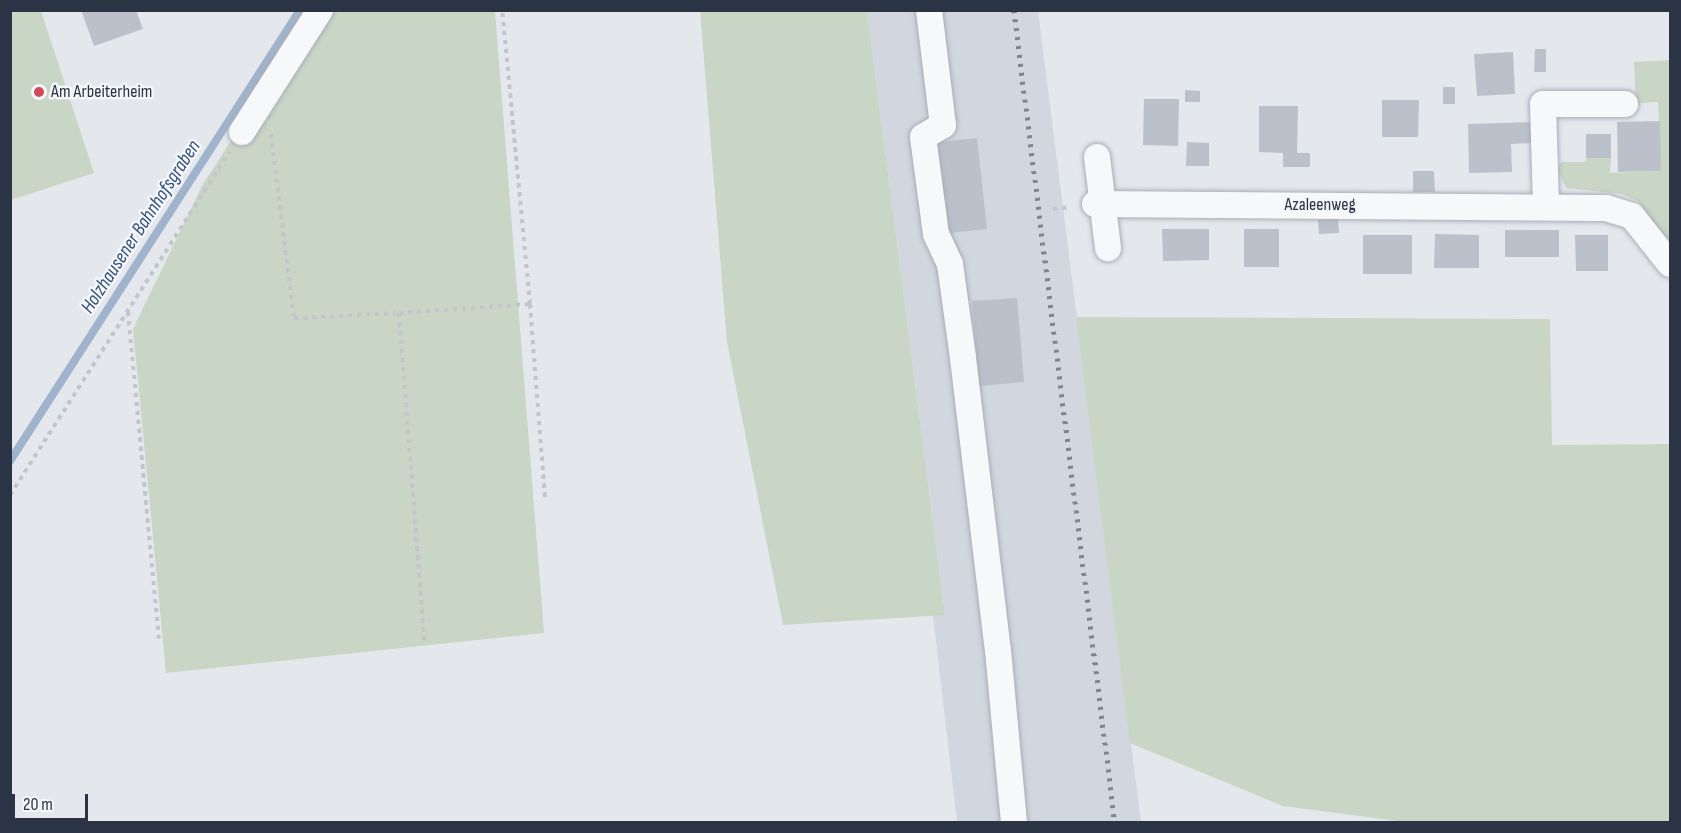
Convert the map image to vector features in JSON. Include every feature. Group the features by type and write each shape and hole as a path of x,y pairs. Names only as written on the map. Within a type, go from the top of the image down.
{"street":[{"path":"242,132 320,10"},
{"path":"929,10 943,125 923,137 936,234 950,264 955,299 998,650 1014,822"},
{"path":"1546,205 1543,104 1625,104"},
{"path":"1097,157 1100,204 1108,248"},
{"name":"Azaleenweg","path":"1100,204 1546,205 1623,211 1638,222 1671,264"}],"path":[{"path":"502,10 530,304 545,497"},
{"path":"266,94 294,318 530,304"},
{"path":"10,495 242,132"},
{"path":"128,311 159,639"},
{"path":"399,313 424,640"}],"shaded area":[{"path":"867,11 1038,11 1141,822 957,822 933,615 945,614"}],"green space":[{"name":"Am Arbeiterheim","path":"10,11 41,11 94,173 11,200"},
{"path":"316,11 495,11 544,633 166,673 133,329 203,184"},
{"path":"700,11 867,11 945,615 783,625 727,342"},
{"path":"1670,60 1670,247 1638,201 1621,194 1566,188 1558,170 1561,162 1585,162 1586,158 1611,158 1610,173 1661,171 1658,102 1636,103 1634,62"},
{"path":"1076,317 1550,319 1552,445 1670,444 1670,822 1405,822 1283,806 1130,743"}],"building":[{"path":"81,10 136,10 143,29 94,46"},
{"path":"1535,49 1546,49 1546,72 1534,72"},
{"path":"1513,52 1515,94 1477,96 1474,54"},
{"path":"1443,87 1455,87 1455,104 1443,104"},
{"path":"1185,90 1200,91 1200,102 1185,102"},
{"path":"1144,99 1179,99 1178,146 1143,145"},
{"path":"1382,100 1419,100 1418,137 1382,137"},
{"path":"1259,106 1298,106 1297,153 1310,153 1310,167 1283,167 1283,153 1259,152"},
{"path":"1660,121 1661,171 1618,172 1617,122"},
{"path":"1533,122 1534,143 1511,144 1512,172 1469,173 1468,124"},
{"path":"1586,134 1611,134 1611,158 1586,158"},
{"path":"977,138 987,229 940,234 930,143"},
{"path":"1187,142 1209,143 1209,166 1186,166"},
{"path":"1413,171 1434,171 1435,192 1413,192"},
{"path":"1338,219 1339,233 1319,234 1318,220"},
{"path":"1162,229 1209,229 1209,260 1163,261"},
{"path":"1244,229 1279,229 1279,267 1244,267"},
{"path":"1505,230 1559,230 1559,257 1505,257"},
{"path":"1435,234 1479,235 1479,268 1434,268"},
{"path":"1363,235 1412,235 1412,274 1363,274"},
{"path":"1575,235 1608,235 1608,271 1576,271"},
{"path":"1017,298 1024,382 979,386 972,301"}],"waterway":[{"name":"Holzhausener Bahnhofsgraben","path":"10,461 300,10"}],"railway":[{"path":"1014,10 1115,822"}],"place":[{"name":"Am Arbeiterheim","path":"39,92"}]}
